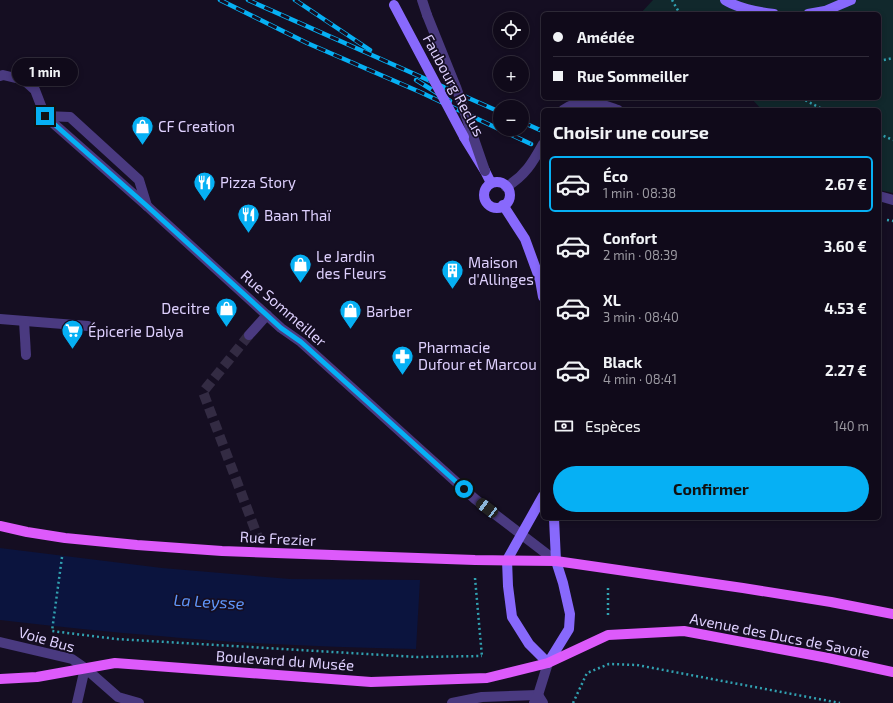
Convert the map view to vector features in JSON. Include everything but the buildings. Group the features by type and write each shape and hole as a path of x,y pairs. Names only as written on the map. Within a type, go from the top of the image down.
{"main road":[{"path":"725,0 757,12"},
{"path":"819,12 851,0"},
{"name":"Faubourg Reclus","path":"393,2 464,137 491,183"},
{"path":"500,182 506,187 509,198 503,205 493,207 489,205 485,199 484,191 491,183 500,182"},
{"path":"503,205 525,239 541,286"},
{"path":"541,500 507,560 508,586 512,617 529,644 548,663 569,629 570,614 556,561 554,520"},
{"name":"Rue Frezier","path":"0,526 42,534 137,545 268,553 475,560 556,561"},
{"path":"556,561 743,588 831,602 893,614"},
{"name":"Avenue des Ducs de Savoie","path":"548,663 608,636 684,631 828,658 893,672"},
{"name":"Boulevard du Musée","path":"0,679 37,678 115,663 371,682 487,678 548,663"}],"street":[{"path":"422,0 456,87 485,171"},
{"name":"Rue Sommeiller","path":"1,74 24,80 35,90 45,116 147,206 281,328 301,342 475,500 556,561"},
{"path":"567,108 577,103 597,102 613,108"},
{"path":"45,116 70,117 139,180 147,206"},
{"path":"506,187 513,183 529,168 541,147"},
{"path":"881,197 893,200"},
{"path":"249,335 267,315"},
{"path":"0,319 88,326"},
{"path":"24,321 26,355"},
{"name":"Voie Bus","path":"0,642 72,659 85,668"},
{"path":"452,703 482,697 538,700 548,663"},
{"path":"77,703 85,668 118,697 139,703"}],"path":[{"path":"672,0 679,12"},
{"path":"881,61 893,58"},
{"path":"805,100 820,108"},
{"path":"881,135 893,140"},
{"path":"62,556 54,626 52,631 116,639 417,656 482,656"},
{"path":"475,560 482,656 487,678"},
{"path":"608,569 608,636"},
{"path":"573,703 587,673 609,664 637,664 840,703"}],"green space":[{"path":"653,0 893,0 893,193 881,190 881,108 760,108 753,100 881,100 881,12 642,12"}],"water":[{"name":"La Leysse","path":"0,548 162,568 290,579 420,580 416,649 224,641 120,633 0,620"}],"tunnel":[{"path":"249,335 203,392 259,540"}],"railway":[{"path":"220,0 307,43 420,92 531,144"},
{"path":"248,0 493,109"},
{"path":"295,0 370,50"},
{"path":"416,80 450,101"},
{"path":"529,125 540,130"}],"place":[{"name":"CF Creation","path":"143,146"},
{"name":"Pizza Story","path":"204,202"},
{"name":"Baan Thaï","path":"248,234"},
{"name":"Le Jardin des Fleurs","path":"300,284"},
{"name":"Maison d'Allinges","path":"453,290"},
{"name":"Decitre","path":"226,328"},
{"name":"Barber","path":"351,330"},
{"name":"Épicerie Dalya","path":"73,350"},
{"name":"Pharmacie Dufour et Marcou","path":"403,376"}],"route":[{"path":"45,116 147,206 281,328 301,342 464,489"}]}
